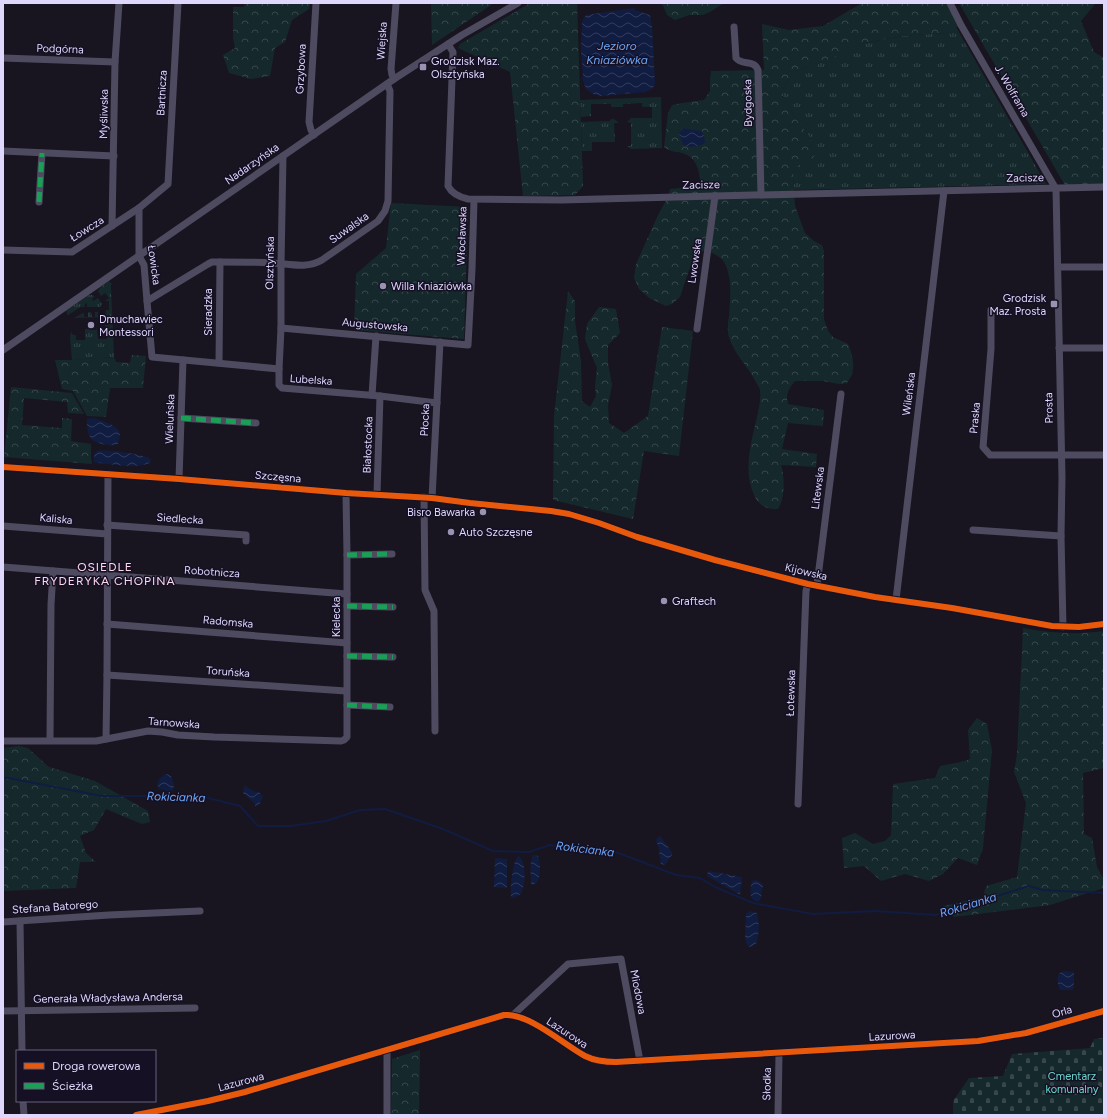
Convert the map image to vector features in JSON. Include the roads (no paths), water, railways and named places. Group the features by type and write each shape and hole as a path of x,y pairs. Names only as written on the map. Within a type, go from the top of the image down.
{"street":[{"name":"Myśliwska","path":"112,226 119,3"},
{"name":"Bartnicza","path":"168,184 178,3"},
{"name":"Grzybowa","path":"314,135 309,122 316,3"},
{"name":"Wiejska","path":"394,79 391,69 396,3"},
{"name":"Nadarzyńska","path":"3,350 394,79 448,44 518,3"},
{"name":"J. Wolframa","path":"950,3 961,25 1056,189"},
{"name":"Bydgoska","path":"734,27 736,58 739,62 753,64 758,70 761,195"},
{"name":"Zacisze","path":"448,44 452,52 448,186 457,196 474,200 561,200 1104,188"},
{"name":"Podgórna","path":"3,58 116,62"},
{"name":"Suwalska","path":"220,262 275,263 281,265 308,266 318,263 373,225 382,216 388,201 390,91 387,84"},
{"path":"3,151 114,156"},
{"path":"40,202 42,152"},
{"name":"Olsztyńska","path":"279,369 281,328 283,156"},
{"name":"Łowcza","path":"3,250 72,252 139,208 168,184"},
{"name":"Prosta","path":"1056,189 1062,477 1062,627"},
{"name":"Wileńska","path":"896,600 944,191"},
{"name":"Lwowska","path":"697,329 715,196"},
{"name":"Włocławska","path":"468,344 474,200"},
{"name":"Łowicka","path":"139,208 139,256 144,265 152,357"},
{"name":"Łowicka","path":"147,301 208,264 212,262 220,262"},
{"name":"Sieradzka","path":"219,363 220,262"},
{"path":"1058,267 1104,267"},
{"name":"Praska","path":"991,310 992,349 983,447 990,455 1104,454"},
{"name":"Augustowska","path":"281,328 468,344"},
{"path":"372,395 376,336"},
{"name":"Płocka","path":"435,732 434,611 425,590 428,498 437,403 440,342"},
{"path":"1059,348 1104,348"},
{"name":"Lubelska","path":"152,357 279,369 279,385 282,388 372,395 437,403"},
{"name":"Wieluńska","path":"179,479 184,360"},
{"name":"Litewska","path":"817,585 841,394"},
{"name":"Białostocka","path":"377,494 380,396"},
{"path":"181,418 256,423"},
{"name":"Szczęsna","path":"3,467 428,498 551,511"},
{"path":"106,738 108,475"},
{"name":"Kielecka","path":"344,740 347,737 346,691 348,555 346,493"},
{"name":"Kijowska","path":"551,511 569,514 600,523 637,537 715,560 808,584 875,597 952,608 1062,627 1079,627 1104,624"},
{"name":"Siedlecka","path":"107,525 246,535 246,541"},
{"name":"Kaliska","path":"3,526 107,534"},
{"path":"973,530 1061,536"},
{"path":"348,555 392,554"},
{"name":"Robotnicza","path":"3,567 347,594"},
{"path":"50,740 52,571"},
{"name":"Łotewska","path":"798,804 806,591 808,584"},
{"path":"347,606 393,607"},
{"name":"Radomska","path":"107,624 347,643"},
{"path":"347,656 393,657"},
{"name":"Toruńska","path":"107,675 346,691"},
{"path":"347,705 390,707"},
{"name":"Tarnowska","path":"3,741 96,741 148,731 178,735 214,737 344,740"},
{"name":"Stefana Batorego","path":"3,922 200,911"},
{"path":"20,921 22,1050"},
{"name":"Miodowa","path":"513,1015 568,964 621,959 640,1061"},
{"name":"Generała Władysława Andersa","path":"3,1011 195,1008"},
{"name":"Orla","path":"1026,1033 1104,1011"},
{"name":"Lazurowa","path":"136,1115 245,1092 504,1015 521,1017 533,1023 576,1051 594,1060 604,1062 978,1041 1026,1033"},
{"path":"387,1050 387,1115"},
{"name":"Słodka","path":"778,1115 779,1053"},
{"path":"23,1102 24,1115"}],"water":[{"name":"Jezioro Kniaziówka","path":"634,8 635,10 650,15 655,84 652,89 646,92 600,96 593,94 586,89 582,79 581,51 583,19 586,15"},
{"path":"684,128 702,131 705,143 694,147 683,145 679,133"},
{"path":"92,418 113,425 119,431 120,434 118,444 112,445 97,443 91,438 87,428 87,419"},
{"path":"97,451 145,456 151,461 150,463 138,466 98,463 94,462 94,454"},
{"path":"165,774 170,775 172,778 174,788 172,791 159,789 158,787 159,780"},
{"path":"245,786 259,792 263,797 259,805 255,806 255,804 243,793"},
{"path":"660,836 672,852 672,855 665,865 661,864 659,849 656,841"},
{"path":"533,855 538,856 540,873 538,881 532,885 531,865"},
{"path":"518,856 524,865 524,885 521,894 514,898 511,897 511,882 514,865"},
{"path":"495,858 507,859 507,888 494,887"},
{"path":"708,871 742,877 740,895 707,876"},
{"path":"756,880 763,885 761,898 758,902 751,897 750,894 752,881"},
{"path":"750,911 757,913 759,925 756,944 751,947 748,946 745,939 746,914"},
{"path":"1073,971 1074,973 1074,988 1072,990 1060,990 1058,976 1062,972"}],"waterway":[{"name":"Rokicianka","path":"3,777 102,796 157,796 172,800 188,795 208,798 240,806 258,826 290,826 326,821 360,810 385,809 443,829 493,851 529,852 550,845 616,852 676,875 700,878 715,887 753,903 813,914 875,911 936,915 1029,886 1043,890 1104,893"}],"place":[{"name":"Grodzisk Maz. Olsztyńska","path":"423,67"},
{"name":"Willa Kniaziówka","path":"383,286"},
{"name":"Grodzisk Maz. Prosta","path":"1054,304"},
{"name":"Dmuchawiec Montessori","path":"91,325"},
{"name":"Bisro Bawarka","path":"483,512"},
{"name":"Auto Szczęsne","path":"451,532"},
{"name":"Graftech","path":"664,601"}],"district":[{"name":"OSIEDLE FRYDERYKA CHOPINA","path":"105,574"}],"park label":[{"name":"Cmentarz komunalny","path":"1072,1082"}]}
